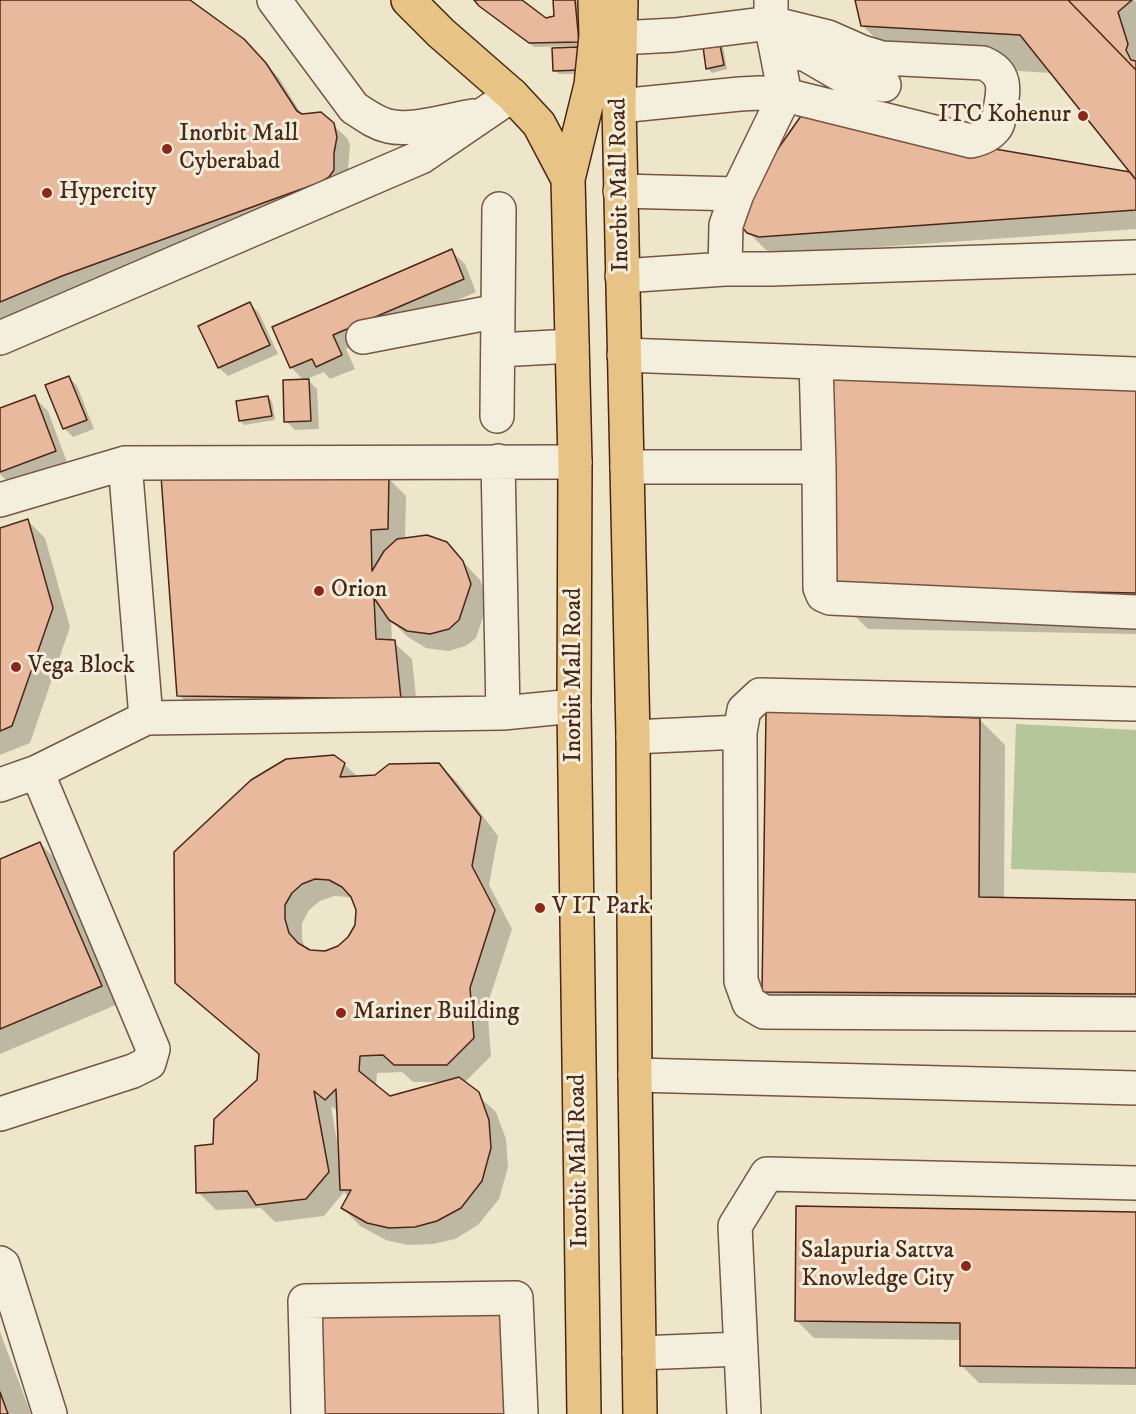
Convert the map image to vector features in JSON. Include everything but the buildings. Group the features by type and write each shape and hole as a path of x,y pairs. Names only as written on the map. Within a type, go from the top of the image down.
{"main road":[{"name":"Inorbit Mall Road","path":"408,0 441,33 513,95 539,124 568,179 575,462 574,706 584,1414"},
{"path":"568,179 591,85 596,36 595,0"},
{"name":"Inorbit Mall Road","path":"621,0 619,38 620,191 633,736 640,1414"}],"street":[{"path":"274,0 354,108 371,119 389,126 402,127 483,114"},
{"path":"619,38 773,25 828,37 882,58 983,63 991,66 1000,77 1004,87 997,127 988,136 971,141 785,95 740,94 619,106"},
{"path":"773,25 805,54 849,79 884,85"},
{"path":"725,269 726,225 737,194 785,95 773,25"},
{"path":"0,338 421,158 513,95"},
{"path":"620,191 737,194"},
{"path":"497,416 499,209"},
{"path":"622,276 725,269 1136,257"},
{"path":"363,337 498,311"},
{"path":"498,350 572,346"},
{"path":"624,355 1136,374"},
{"path":"816,362 820,588 826,597 1136,612"},
{"path":"498,461 503,713"},
{"path":"0,500 125,463 575,462"},
{"path":"125,463 146,718"},
{"path":"627,467 819,467"},
{"path":"1136,704 760,695 744,710 740,732 741,981 749,1003 764,1012 1136,1014"},
{"path":"0,785 37,772 146,718 503,713 574,706"},
{"path":"633,736 740,732"},
{"path":"0,1114 133,1071 149,1063 153,1049 37,772"},
{"path":"635,1075 1136,1088"},
{"path":"744,1414 735,1226 767,1174 1136,1183"},
{"path":"0,1263 3,1265 50,1414"},
{"path":"308,1414 305,1301 516,1298 521,1414"},
{"path":"639,1353 741,1349"}],"green space":[{"path":"1016,724 1136,730 1136,873 1011,869"}],"place":[{"name":"ITC Kohenur","path":"1083,116"},
{"name":"Inorbit Mall Cyberabad","path":"167,149"},
{"name":"Hypercity","path":"47,193"},
{"name":"Orion","path":"319,591"},
{"name":"Vega Block","path":"16,667"},
{"name":"V IT Park","path":"540,908"},
{"name":"Mariner Building","path":"341,1013"},
{"name":"Salapuria Sattva Knowledge City","path":"966,1266"}]}
